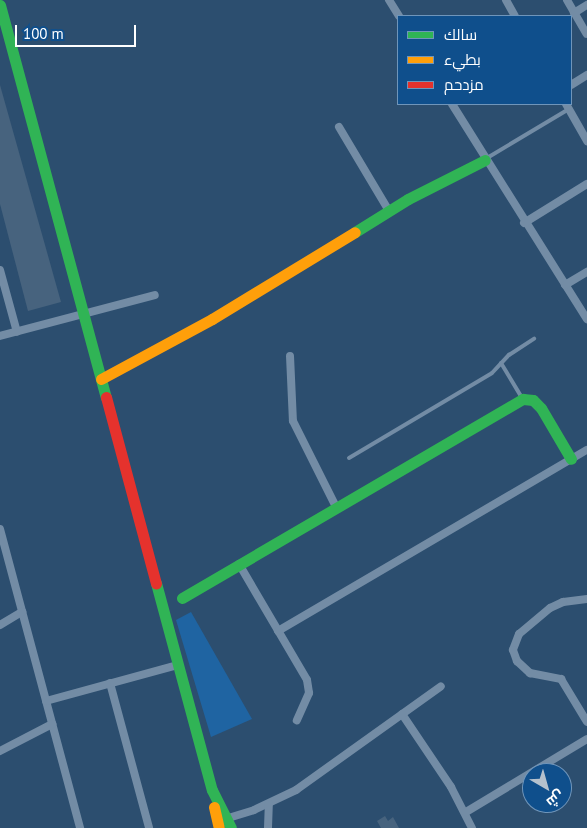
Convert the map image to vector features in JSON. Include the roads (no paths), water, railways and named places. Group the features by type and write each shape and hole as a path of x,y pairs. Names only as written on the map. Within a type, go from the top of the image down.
{"street":[{"path":"389,0 398,15"},
{"path":"506,0 514,15"},
{"path":"567,0 587,34"},
{"path":"0,5 212,790 225,825 309,782 441,686"},
{"path":"574,13 587,6"},
{"path":"572,84 587,75"},
{"path":"453,105 524,223 587,319"},
{"path":"567,106 587,141"},
{"path":"339,126 389,211"},
{"path":"101,379 212,319 389,211 486,160"},
{"path":"524,223 587,184"},
{"path":"0,270 17,332"},
{"path":"565,285 587,272"},
{"path":"0,336 155,294"},
{"path":"290,356 293,421 336,507"},
{"path":"182,598 522,399 538,403 571,459"},
{"path":"278,631 587,450"},
{"path":"0,529 80,828"},
{"path":"239,564 308,684 308,697 296,720"},
{"path":"587,599 563,602 550,608 519,634 513,650 517,661 530,673 561,679 587,722"},
{"path":"0,625 22,612"},
{"path":"46,701 178,665"},
{"path":"110,683 148,828"},
{"path":"402,714 466,812 472,828"},
{"path":"0,751 52,724"},
{"path":"466,812 587,739"},
{"path":"268,828 269,804"}],"lane":[{"path":"486,160 567,106"},
{"path":"349,458 492,373 534,339"},
{"path":"501,364 522,399"}]}
